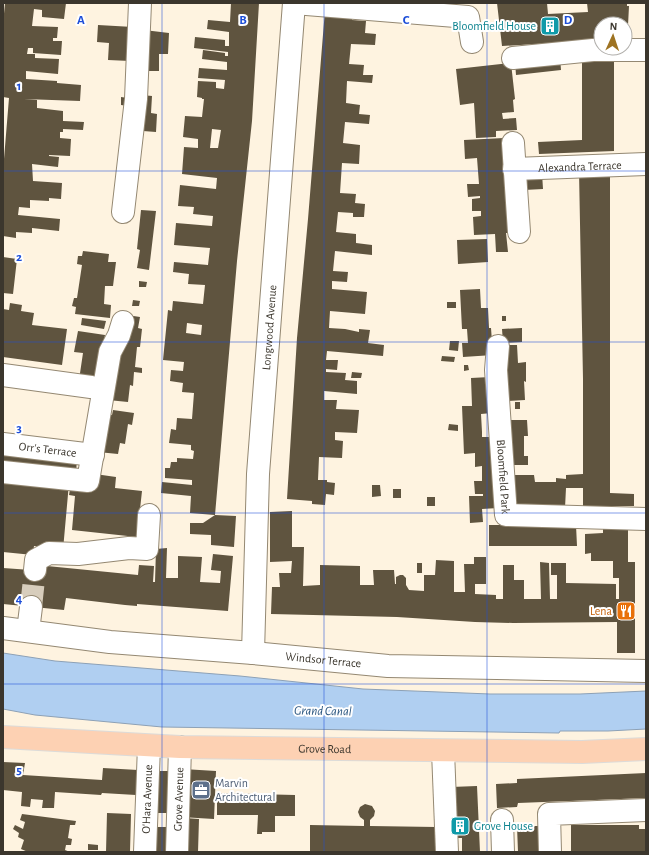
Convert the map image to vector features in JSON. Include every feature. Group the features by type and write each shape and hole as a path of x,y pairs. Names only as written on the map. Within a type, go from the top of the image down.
{"main road":[{"name":"Grove Road","path":"3,737 180,747 582,752 646,749"}],"street":[{"path":"123,212 136,99 140,3"},
{"path":"294,3 468,17 472,42"},
{"name":"Longwood Avenue","path":"253,653 258,474 294,3"},
{"path":"513,58 593,50 646,50"},
{"path":"513,143 519,232"},
{"name":"Alexandra Terrace","path":"514,169 646,164"},
{"path":"3,472 88,481 110,352 119,335 123,322"},
{"name":"Bloomfield Park","path":"498,346 496,370 506,515 646,519"},
{"path":"3,375 91,387"},
{"name":"Orr's Terrace","path":"3,444 92,455"},
{"path":"35,570 36,560 49,554 78,554 129,548 147,549 149,515"},
{"path":"28,631 31,607"},
{"name":"Windsor Terrace","path":"3,628 110,642 253,653 388,666 646,671"},
{"name":"O'Hara Avenue","path":"145,852 149,746"},
{"name":"Grove Avenue","path":"176,852 180,747"},
{"path":"444,751 447,852"},
{"path":"550,852 549,814 646,810"},
{"path":"502,820 503,852"}],"water":[{"name":"Grand Canal","path":"3,653 55,661 240,676 363,689 490,694 580,694 646,691 646,729 560,731 559,733 162,727 35,715 3,709"}],"building":[{"path":"5,3 66,3 64,19 42,17 42,10 34,9 32,26 58,27 57,38 53,38 53,41 62,41 61,55 33,53 33,48 28,48 27,54 35,54 35,58 59,59 58,74 26,71 26,79 57,81 57,83 81,85 80,101 24,99 37,100 37,108 63,111 63,121 84,122 83,130 63,129 63,132 60,132 60,138 71,139 70,156 49,155 59,157 58,167 32,164 33,181 62,183 61,199 49,198 49,201 30,200 30,208 19,207 18,215 60,219 59,231 32,228 32,233 16,232 16,238 3,236 3,171 9,98 3,97 3,24"},
{"path":"231,3 259,3 252,121 237,261 215,515 190,513 191,496 161,493 162,482 192,485 192,480 165,478 165,468 170,468 171,462 177,462 177,458 193,459 194,451 191,450 191,445 169,443 171,429 176,430 177,418 192,419 194,393 182,392 183,383 170,381 171,370 183,371 184,362 163,360 168,310 172,311 173,301 203,304 205,285 188,284 189,274 173,272 174,262 208,265 210,248 174,245 176,223 212,226 213,216 193,214 194,207 178,206 180,185 216,189 217,178 182,174 184,147 198,148 198,139 183,137 185,116 202,117 204,99 197,97 198,81 216,82 216,88 224,89 225,80 198,78 199,68 227,70 227,62 202,59 203,50 225,53 225,56 228,56 228,52 194,48 195,37 225,40 225,46 229,46 229,32 207,29 208,20 230,22","holes":["212,129 221,130 218,148 210,148","187,323 202,325 201,335 186,333"]},
{"name":"Bloomfield House","path":"497,3 547,3 548,14 588,12 587,3 627,3 627,6 629,6 628,16 593,16 593,40 502,46"},
{"path":"325,10 352,12 352,20 366,21 365,33 376,34 375,45 351,44 349,64 364,65 363,75 373,75 372,83 347,81 346,103 360,105 359,114 370,115 369,124 345,122 343,143 360,145 359,164 342,163 340,193 356,194 355,203 365,204 364,217 353,217 353,213 338,212 336,232 356,234 356,243 372,245 372,255 335,251 333,271 348,272 347,282 332,281 332,289 367,292 365,314 330,311 329,328 359,332 359,329 370,330 368,343 384,345 383,356 327,351 326,360 338,360 337,370 326,369 326,372 346,373 345,380 357,381 357,394 324,391 324,400 337,400 336,409 359,410 357,433 335,432 335,440 343,441 342,458 319,457 318,480 327,480 327,482 335,483 334,495 326,494 325,505 312,504 312,501 287,499 297,338"},
{"path":"98,25 133,27 130,61 108,60 109,43 97,42"},
{"path":"144,30 169,33 168,54 159,54 159,71 142,71"},
{"path":"582,54 593,54 593,56 614,56 614,151 539,154 538,142 582,140"},
{"path":"560,57 561,70 516,75 515,62"},
{"path":"511,63 515,99 513,100 514,112 502,113 503,119 516,118 517,130 496,131 496,137 476,138 474,103 460,105 456,69"},
{"path":"142,95 152,96 151,113 157,114 156,132 143,131"},
{"path":"121,97 128,98 128,106 121,105"},
{"path":"504,138 510,233 506,233 508,252 496,252 495,234 474,235 473,217 481,216 481,211 472,211 472,199 480,198 480,196 468,197 467,184 479,184 477,158 465,159 464,140"},
{"path":"579,171 610,171 610,493 634,494 634,506 583,506 583,488 566,488 565,508 514,507 513,475 534,475 535,482 556,482 556,478 566,479 566,475 583,474 583,379"},
{"path":"542,173 543,189 524,190 523,174"},
{"path":"141,210 156,211 149,270 137,268 140,250 137,249"},
{"path":"487,239 488,262 458,264 457,240"},
{"path":"83,251 109,254 108,262 116,262 113,286 105,286 104,304 111,305 110,318 75,314 76,307 72,306 74,298 77,298 82,265 77,264 78,256 82,256"},
{"path":"3,257 17,259 13,294 3,293"},
{"path":"139,281 147,282 146,287 139,287"},
{"path":"480,289 481,308 488,308 493,355 463,357 462,343 468,343 467,329 462,329 460,290"},
{"path":"133,300 140,301 139,306 132,306"},
{"path":"447,302 456,302 456,308 447,308"},
{"path":"10,303 22,305 21,311 34,313 32,325 67,329 62,365 3,357 3,309 9,310"},
{"path":"127,315 140,317 138,328 142,329 140,347 137,347 135,367 142,368 142,373 134,372 133,386 130,385 128,402 108,400"},
{"path":"502,316 506,316 506,321 502,321"},
{"path":"82,318 106,321 104,329 81,325"},
{"path":"522,328 522,342 503,343 502,329"},
{"path":"78,331 105,335 97,383 79,380 83,353 74,352"},
{"path":"450,341 459,341 458,351 449,350"},
{"path":"501,345 517,345 518,363 526,362 526,382 524,381 525,400 508,401"},
{"path":"442,356 455,357 454,362 441,361"},
{"path":"464,365 468,365 469,370 464,371"},
{"path":"352,372 362,373 361,378 351,378"},
{"path":"490,377 492,413 481,414 482,437 495,437 498,508 482,509 483,522 470,523 469,496 483,496 483,494 475,494 474,481 482,481 482,466 475,467 475,453 464,454 462,406 472,406 471,378"},
{"path":"515,402 520,402 520,409 515,409"},
{"path":"113,410 134,413 132,425 128,424 125,444 120,443 118,454 98,452 106,414 112,415"},
{"path":"505,420 527,420 528,436 524,436 524,456 528,456 528,465 512,465"},
{"path":"449,424 458,425 458,431 448,430"},
{"path":"3,451 77,457 76,475 3,468"},
{"path":"95,474 116,477 115,488 142,491 137,537 72,530 75,496 69,495 71,483"},
{"path":"3,477 69,483 63,550 34,546 33,555 3,552"},
{"path":"372,485 380,485 381,496 372,497"},
{"path":"393,489 401,489 401,498 393,498"},
{"path":"427,497 435,497 435,506 427,506"},
{"path":"292,511 292,547 304,547 303,586 320,585 320,565 360,566 360,585 374,585 373,570 394,570 395,584 396,577 403,575 406,578 406,585 409,590 424,591 424,575 435,575 436,560 454,561 454,592 465,592 464,564 474,564 474,557 486,557 486,584 475,584 475,594 496,595 496,599 503,599 503,565 514,565 514,580 524,580 524,599 541,599 540,562 549,563 550,599 557,599 557,575 551,575 551,563 566,563 566,583 616,584 616,599 619,599 619,578 613,578 613,561 591,561 591,553 585,554 585,534 603,533 603,523 628,523 628,562 635,562 635,653 617,653 617,622 513,623 397,617 271,614 272,587 280,587 279,573 291,573 292,561 270,562 270,512"},
{"path":"215,515 236,516 234,547 211,545 211,535 190,534 190,523 203,523"},
{"path":"489,525 576,525 577,546 489,546"},
{"path":"167,548 166,578 178,578 178,556 202,557 200,582 220,583 221,571 211,570 213,554 233,556 228,611 137,604 137,606 66,598 64,610 3,604 3,568 45,571 47,566 138,575 139,565 154,566 153,582 155,582 156,549"},
{"path":"417,563 422,563 422,573 417,573"},
{"path":"3,762 25,763 23,775 102,780 103,768 138,770 136,795 102,793 101,795 55,792 54,808 42,808 43,800 31,799 30,807 21,806 22,792 3,790"},
{"path":"183,769 216,771 214,819 181,817"},
{"path":"154,771 168,771 168,813 154,813"},
{"path":"646,773 646,798 518,803 517,807 497,808 496,784 517,783 517,779"},
{"name":"Grove House","path":"477,786 480,852 462,852 462,838 442,838 451,787"},
{"path":"217,793 295,795 295,816 275,816 275,832 262,832 262,834 257,834 258,815 217,815"},
{"path":"365,804 372,806 375,811 374,816 370,820 370,826 436,827 436,852 310,852 310,825 364,826 364,820 360,817 358,812 360,807"},
{"path":"107,813 131,814 130,852 106,852"},
{"path":"22,814 76,821 75,825 70,825 68,838 72,839 71,845 66,845 65,850 70,852 28,852 21,849 24,840 18,837 19,833 13,829 15,825 23,829 25,822 20,820"},
{"path":"185,818 199,819 198,852 184,852"},
{"path":"571,825 639,825 639,829 646,829 646,852 571,852"},
{"path":"517,826 539,826 540,852 518,852"},
{"path":"153,827 167,827 167,852 153,852"},
{"path":"88,844 98,845 98,850 88,850"}],"tunnel":[{"path":"31,607 35,570"}],"place":[{"name":"Bloomfield House","path":"550,26"},
{"name":"Lena","path":"626,611"},
{"name":"Marvin Architectural","path":"201,790"},
{"name":"Grove House","path":"460,826"}]}
